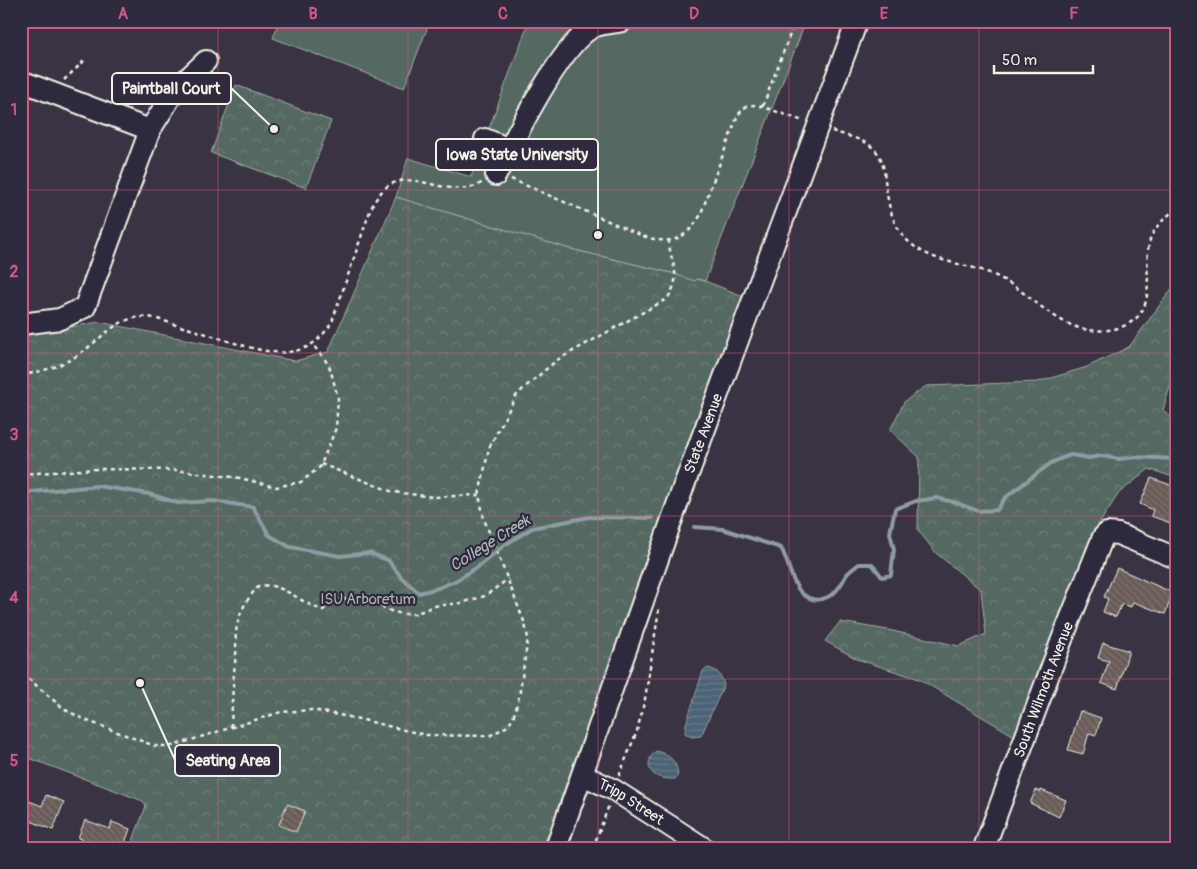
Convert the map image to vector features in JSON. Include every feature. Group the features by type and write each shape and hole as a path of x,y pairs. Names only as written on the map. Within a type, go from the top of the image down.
{"street":[{"path":"573,44 578,21"},
{"path":"496,175 563,55 581,36 595,26 621,21"},
{"name":"State Avenue","path":"556,848 683,488 857,21"},
{"path":"21,324 60,319 85,307 150,130 170,98 206,61"},
{"path":"21,82 150,130"},
{"path":"485,139 509,149"},
{"name":"South Wilmoth Avenue","path":"984,848 1064,633 1100,543 1107,533 1118,534 1176,558"},
{"name":"Tripp Street","path":"583,775 614,790 695,845"}],"path":[{"path":"763,106 796,21"},
{"path":"58,95 65,78 72,74 84,61"},
{"path":"21,375 47,370 68,361 80,354 113,326 122,321 141,317 161,320 268,352 287,353 306,348 321,337 332,322 370,211 379,195 384,190 408,180 461,190 477,186 496,175 530,186 643,236 660,241 669,241 690,230 700,216 739,113 746,105 763,106 804,122"},
{"path":"833,132 865,143 877,151 883,166 887,196 893,218 903,236 918,249 937,259 998,276 1055,316 1084,329 1117,329 1127,325 1140,314 1147,300 1150,238 1159,224 1176,210"},
{"path":"21,675 30,680 64,709 85,720 155,746 172,746 281,712 312,710 359,718 425,735 489,736 506,727 513,718 519,697 528,638 525,624 484,519 479,495 488,448 516,396 557,360 667,299 674,289 676,268 669,241"},
{"path":"21,474 98,468 174,470 240,478 276,486 301,482 321,464 336,428 338,398 330,368 312,344"},
{"path":"321,464 393,492 433,497 479,495"},
{"path":"231,727 232,688 237,651 237,625 246,602 258,586 266,585 284,590 312,607 323,610 340,598 378,605 402,614 415,614 434,606 471,601 485,596 508,579"},
{"path":"617,782 636,731 645,699 660,604"},
{"path":"593,848 611,798"}],"green space":[{"path":"279,21 430,21 404,88 273,38"},
{"path":"529,21 806,21 705,281 697,279 695,281 672,273 567,248 396,197 408,158 471,177"},
{"path":"236,85 331,121 306,188 211,153"},
{"name":"ISU Arboretum","path":"396,197 567,248 705,281 743,296 543,848 130,848 146,806 143,801 21,755 21,336 99,322 295,361 328,352"},
{"path":"1176,283 1176,366 1163,410 1176,422 1176,478 1149,469 1119,493 1099,524 1016,737 919,679 857,659 825,641 840,622 888,630 959,646 986,634 981,590 936,553 918,530 919,457 890,430 904,402 926,386 1038,382 1087,367 1129,347"}],"water":[{"path":"708,668 719,674 724,685 701,736 691,737 685,733 686,724 703,671"},
{"path":"656,751 672,759 678,775 675,779 665,779 653,774 649,763"}],"building":[{"path":"126,74 141,79 132,104 117,98"},
{"path":"1151,478 1176,487 1176,525 1151,516 1153,510 1140,504"},
{"path":"1117,568 1173,593 1165,614 1133,602 1131,607 1122,604 1116,617 1103,612 1108,599 1104,597"},
{"path":"1103,643 1129,651 1117,689 1101,683 1109,661 1098,658"},
{"path":"1080,711 1101,718 1096,735 1089,733 1083,754 1068,750"},
{"path":"1036,790 1041,792 1041,790 1066,800 1059,817 1030,803"},
{"path":"46,795 64,802 53,830 21,817 21,798 42,806"},
{"path":"287,804 305,811 296,832 279,825"},
{"path":"85,820 110,829 112,822 130,829 123,848 105,848 78,838"}],"waterway":[{"name":"College Creek","path":"694,527 723,529 781,548 796,585 805,596 815,600 826,598 834,593 840,587 847,574 859,564 872,564 882,577 891,575 894,549 890,533 895,509 916,501 937,498 978,511 997,510 1005,498 1051,463 1071,455 1089,458 1101,456 1119,459 1135,457 1176,459"},
{"name":"College Creek","path":"21,493 98,486 149,494 178,503 213,501 253,507 269,535 290,547 340,556 369,553 388,560 402,578 419,593 457,580 479,566 503,546 532,528 589,517 652,518"}],"place":[{"name":"Paintball Court","path":"274,129"},
{"name":"Iowa State University","path":"598,235"},
{"name":"Seating Area","path":"140,683"}]}
